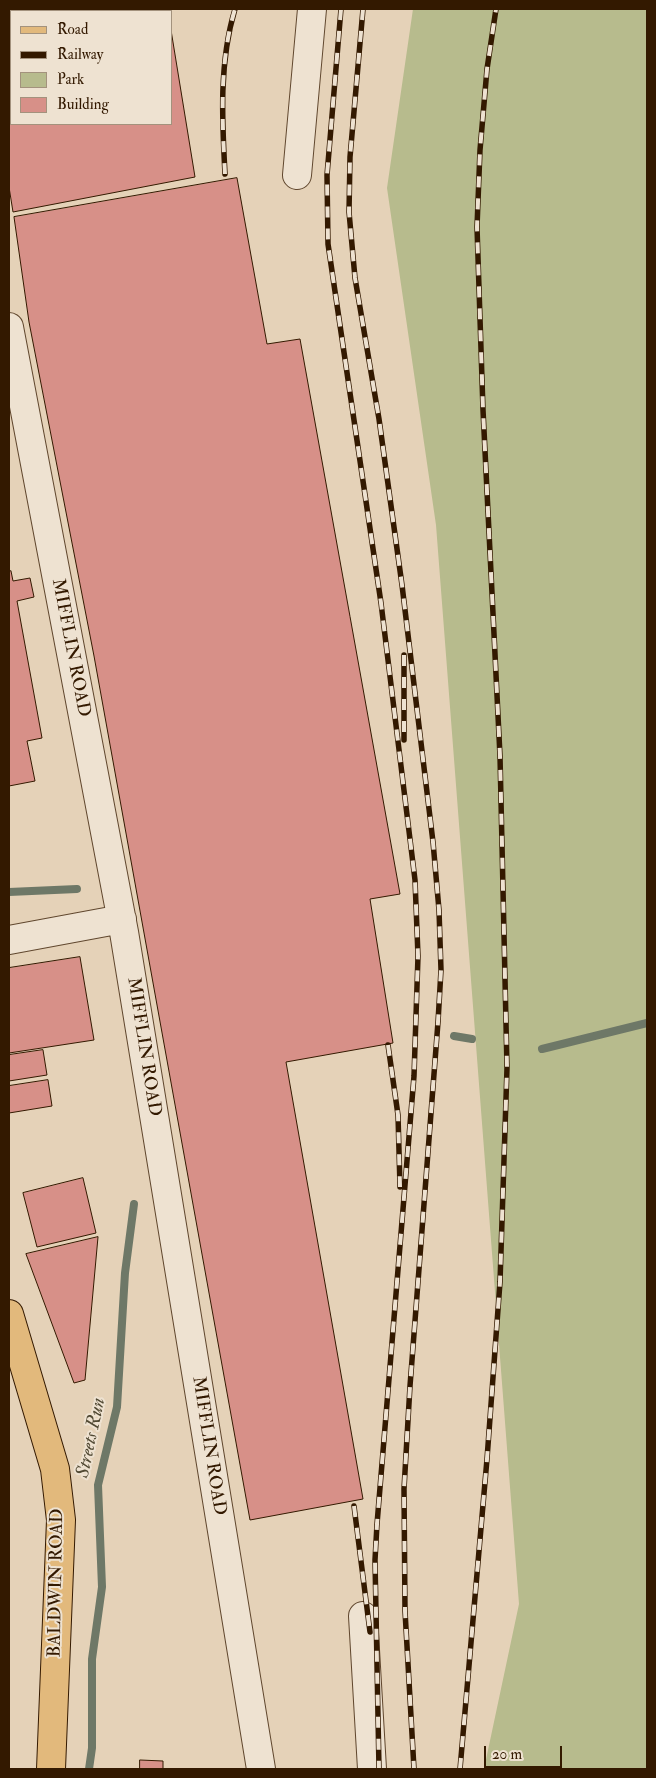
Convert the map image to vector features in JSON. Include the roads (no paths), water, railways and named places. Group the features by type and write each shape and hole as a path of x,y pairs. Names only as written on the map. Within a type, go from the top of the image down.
{"main road":[{"name":"BALDWIN ROAD","path":"9,1314 55,1469 61,1520 51,1769"}],"street":[{"path":"297,175 312,9"},
{"name":"MIFFLIN ROAD","path":"9,327 122,919 261,1769"},
{"path":"9,940 122,919"},
{"path":"363,1616 372,1769"}],"waterway":[{"path":"9,892 77,889"},
{"path":"542,1049 647,1023"},
{"path":"454,1036 472,1039"},
{"name":"Streets Run","path":"89,1769 92,1748 92,1659 102,1587 98,1485 117,1407 125,1273 134,1204"}],"railway":[{"path":"225,174 224,70 226,49 235,9"},
{"path":"341,9 327,175 328,244 381,603 415,880 418,956 414,1076 375,1560 379,1769"},
{"path":"363,9 350,157 349,212 355,278 379,419 402,585 433,842 439,910 441,970 404,1489 405,1611 414,1769"},
{"path":"460,1769 487,1459 500,1282 507,1068 500,756 483,410 477,227 480,150 487,69 496,9"},
{"path":"404,655 404,740"},
{"path":"388,1045 398,1115 400,1187"},
{"path":"354,1506 370,1632"}]}
